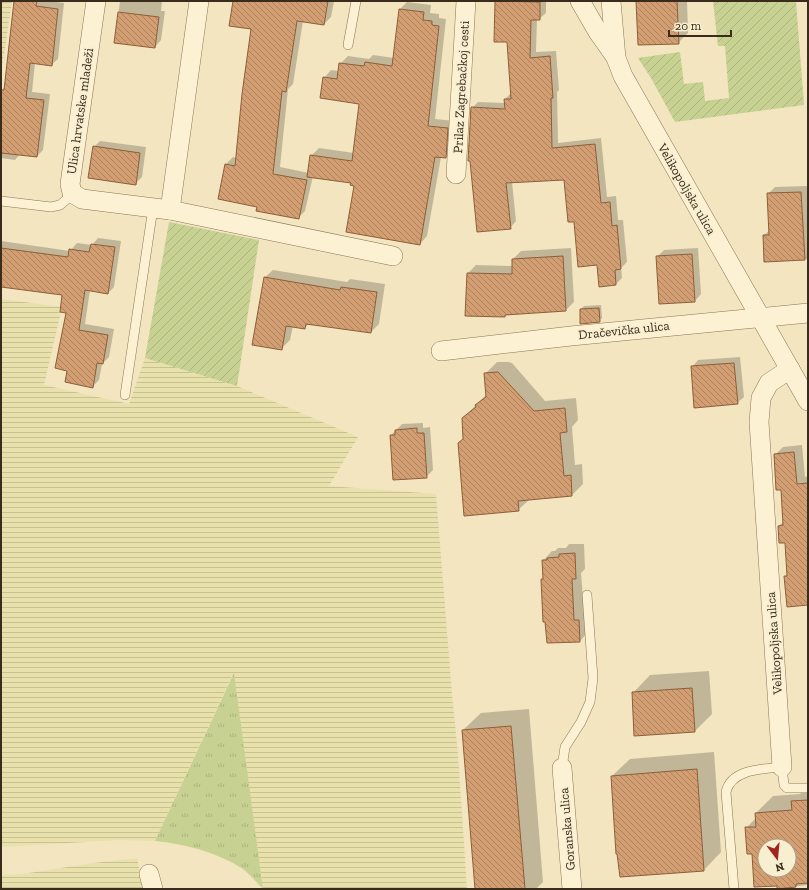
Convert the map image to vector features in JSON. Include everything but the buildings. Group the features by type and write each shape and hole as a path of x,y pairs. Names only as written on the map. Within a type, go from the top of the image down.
{"street":[{"name":"Ulica hrvatske mladeži","path":"96,1 70,184 72,193 82,199 161,209 393,256"},
{"path":"161,209 199,1"},
{"name":"Prilaz Zagrebačkoj cesti","path":"456,174 466,1"},
{"path":"580,1 598,32 616,58"},
{"name":"Velikopoljska ulica","path":"611,1 616,58 623,76 808,401"},
{"name":"Dračevička ulica","path":"441,351 564,337 808,313"},
{"name":"Velikopoljska ulica","path":"782,767 760,422 761,398 769,383 790,369"},
{"name":"Goranska ulica","path":"562,768 572,889"}],"lane":[{"path":"348,45 356,1"},
{"path":"1,201 51,207 60,205 72,193"},
{"path":"125,395 161,209"},
{"path":"562,768 565,747 581,722 590,702 592,690 587,595"},
{"path":"734,889 727,800 728,787 736,778 744,773 759,769 782,767 784,785 787,788 808,788"}],"shaded area":[{"path":"1,1 12,1 1,74"},
{"path":"1,299 62,307 44,385 129,404 145,358 237,386 358,437 329,486 436,494 458,754 467,889 263,889 233,674 155,841 119,840 1,847"},
{"path":"137,858 143,889 1,889 1,875 23,874"}],"green space":[{"path":"713,1 796,1 804,105 675,122 651,78 638,58 680,52 684,84 703,82 705,101 729,98 725,46 718,46"},
{"path":"169,222 259,240 237,386 145,358"},
{"path":"234,673 263,889 243,869 212,853 178,844 155,841"}]}
